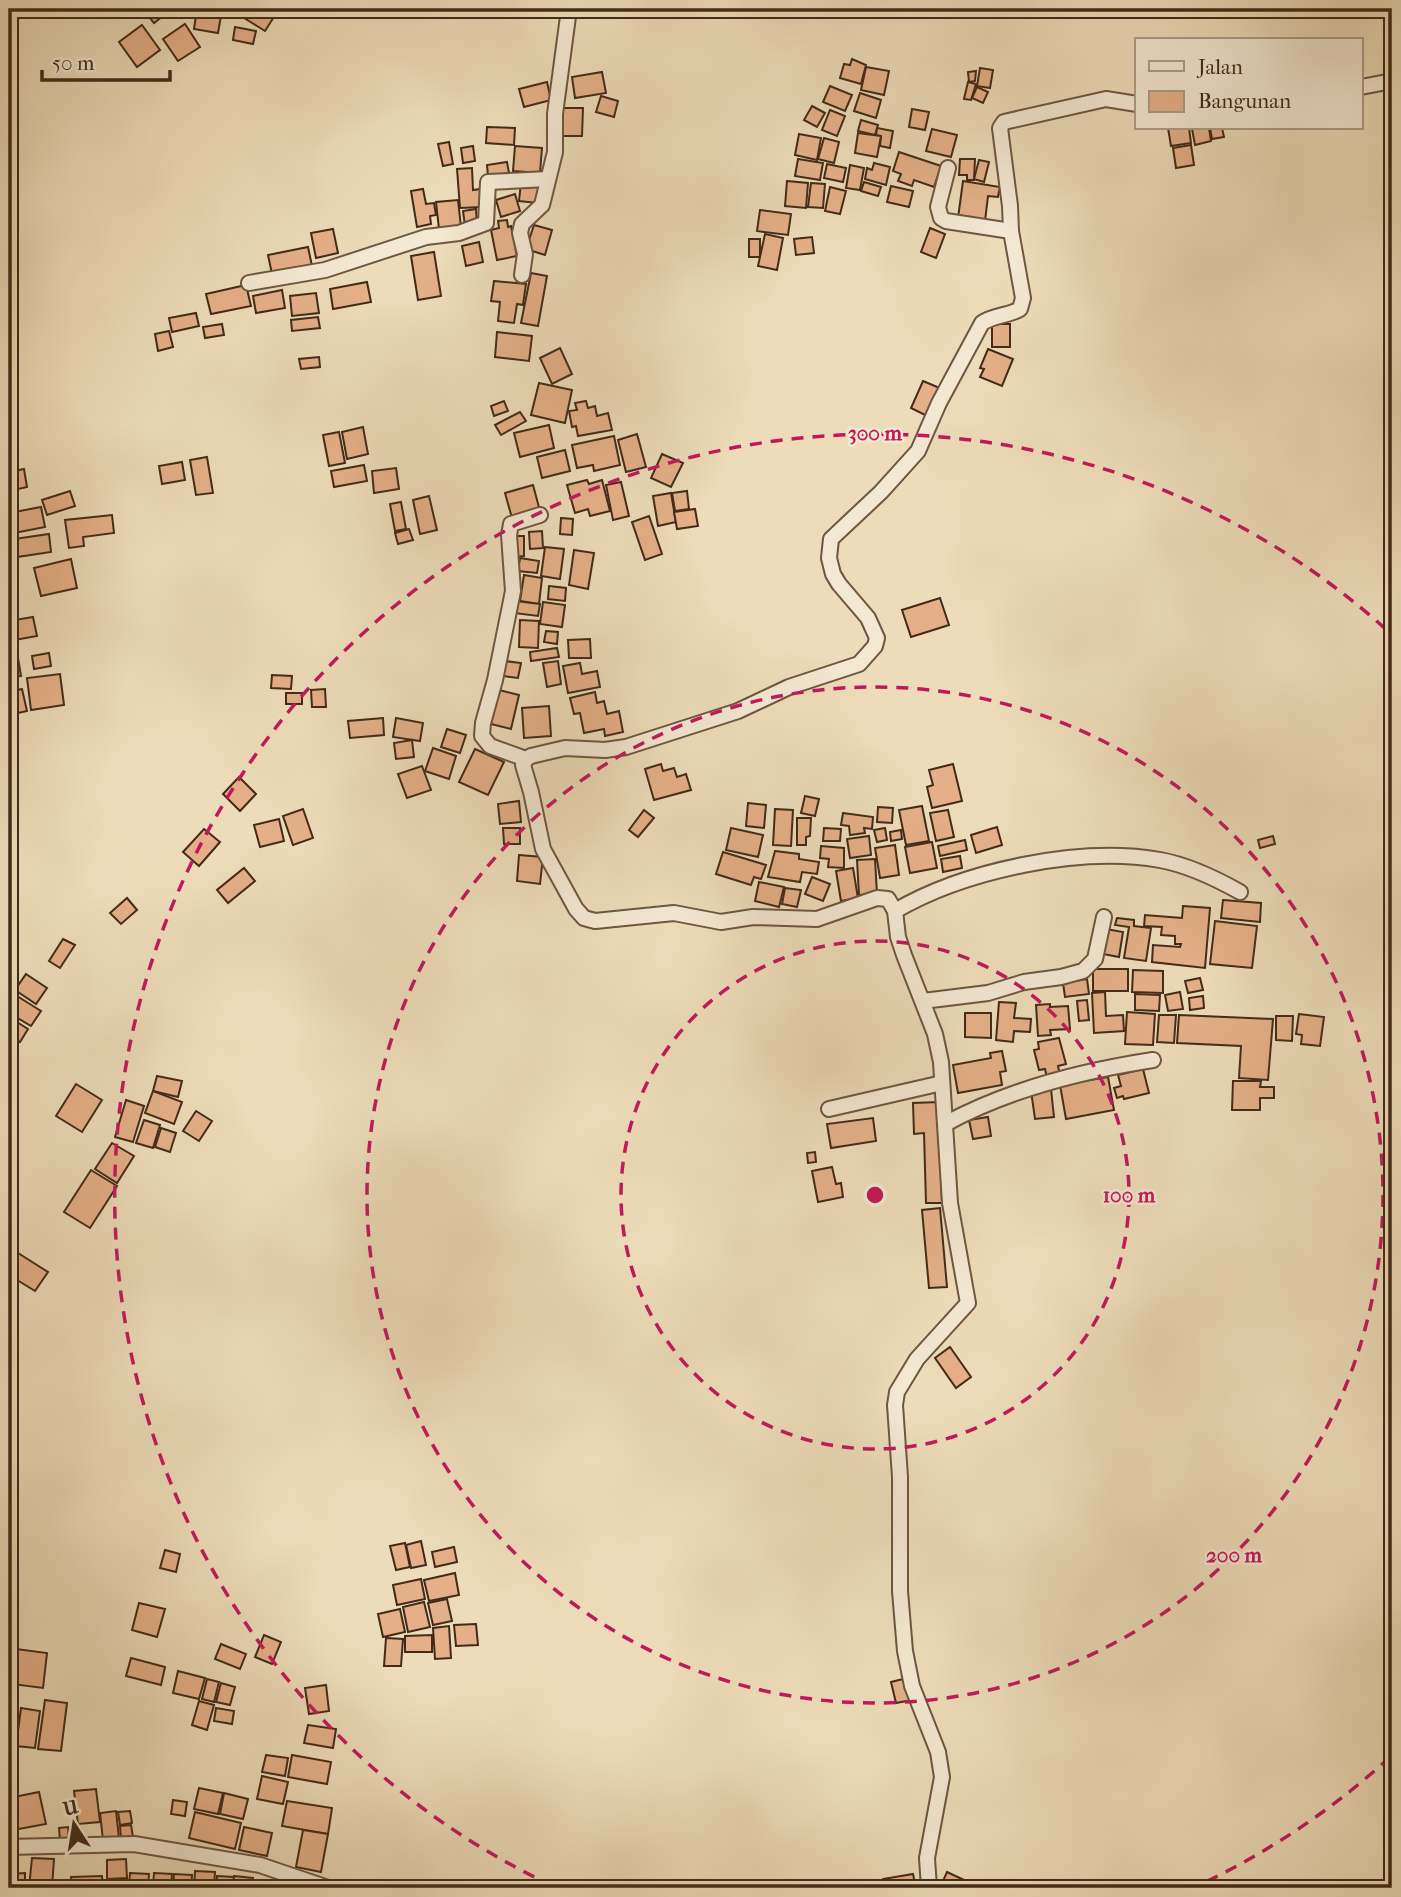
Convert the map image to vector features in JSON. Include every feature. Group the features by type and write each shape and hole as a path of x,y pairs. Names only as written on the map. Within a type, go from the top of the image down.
{"street":[{"path":"522,275 525,254 520,233 522,224 542,205 555,152 555,114 569,9"},
{"path":"1362,87 1392,81"},
{"path":"540,515 512,524 509,535 513,591 495,680 483,723 482,736 490,746 526,759 565,748 613,750 738,711 789,687 859,664 875,646 877,638 867,618 833,573 829,558 831,539 881,492 918,451 939,403 982,323 989,318 1010,315 1020,309 1023,298 1011,231 1000,128 1004,122 1106,99 1135,104"},
{"path":"948,168 938,207 941,218 1011,231"},
{"path":"249,283 326,270 426,237 458,233 486,223 488,182 548,179"},
{"path":"526,759 523,765 543,849 576,909 584,918 595,921 674,913 721,922 753,917 817,919 877,898 888,899 895,911 898,937 935,1034 941,1062 950,1203 968,1303 917,1359 897,1392 895,1405 900,1477 900,1591 905,1651 912,1686 938,1752 942,1777 927,1858 929,1888"},
{"path":"895,911 919,897 969,879 1025,866 1088,856 1162,861 1189,868 1240,892"},
{"path":"923,1001 988,993 1024,982 1083,971 1095,959 1104,917"},
{"path":"945,1124 973,1108 1020,1089 1153,1060"},
{"path":"829,1109 942,1083"},
{"path":"9,1847 134,1844 260,1866 328,1888"}],"building":[{"path":"143,9 172,9 154,23"},
{"path":"197,9 222,10 218,33 194,29"},
{"path":"246,9 279,9 265,31 241,16"},
{"path":"185,24 200,47 178,61 163,39"},
{"path":"142,25 160,50 137,67 119,42"},
{"path":"235,27 256,31 253,44 233,40"},
{"path":"852,59 866,65 861,84 840,78 844,64 850,65"},
{"path":"866,67 889,71 884,95 861,90"},
{"path":"980,68 993,70 990,88 977,86"},
{"path":"976,71 975,81 969,82 968,72"},
{"path":"602,72 606,93 575,98 572,77"},
{"path":"547,82 551,100 524,107 519,89"},
{"path":"968,82 976,84 971,100 964,99"},
{"path":"830,86 852,95 845,111 823,102"},
{"path":"977,87 988,92 983,103 972,98"},
{"path":"860,93 881,100 876,118 854,111"},
{"path":"601,96 618,101 614,117 596,112"},
{"path":"812,106 825,113 817,127 804,120"},
{"path":"563,108 583,108 582,136 563,136"},
{"path":"912,109 929,112 925,130 909,127"},
{"path":"830,110 845,116 837,136 822,130"},
{"path":"861,120 878,125 875,135 858,131"},
{"path":"487,127 515,128 514,145 486,143"},
{"path":"877,128 893,131 890,148 880,146 881,136 876,135"},
{"path":"932,129 957,135 951,157 926,151"},
{"path":"1168,130 1189,130 1191,143 1171,146"},
{"path":"1192,130 1209,130 1211,141 1195,145"},
{"path":"1210,130 1222,130 1224,137 1212,139"},
{"path":"858,133 881,136 877,157 855,153"},
{"path":"799,134 821,138 817,160 795,155"},
{"path":"824,138 839,142 834,163 818,159"},
{"path":"449,142 453,164 443,166 438,144"},
{"path":"1191,145 1194,165 1176,168 1173,148"},
{"path":"473,146 475,161 463,163 461,148"},
{"path":"515,146 542,148 540,173 513,171"},
{"path":"899,152 941,166 934,187 914,180 912,186 898,181 901,174 893,171"},
{"path":"798,159 823,163 820,180 795,176"},
{"path":"960,159 975,159 974,180 967,180 967,175 959,175"},
{"path":"979,160 989,162 984,182 974,179"},
{"path":"507,162 509,173 488,176 487,165"},
{"path":"874,163 890,167 886,185 865,179 867,168 872,170"},
{"path":"827,164 846,168 843,182 824,178"},
{"path":"850,165 864,168 860,190 846,188"},
{"path":"472,168 473,190 481,189 482,207 460,208 457,169"},
{"path":"787,181 808,183 806,208 785,206"},
{"path":"963,181 1000,187 998,197 988,196 985,221 958,218"},
{"path":"521,182 539,183 537,203 519,201"},
{"path":"864,182 881,187 878,196 861,191"},
{"path":"811,183 825,184 823,208 808,207"},
{"path":"891,186 913,191 909,207 887,202"},
{"path":"830,187 846,191 840,214 825,211"},
{"path":"423,189 426,204 434,203 436,215 430,216 431,224 417,227 411,191"},
{"path":"515,194 520,211 501,217 496,200"},
{"path":"458,200 461,227 439,229 436,202"},
{"path":"476,209 477,225 465,226 463,211"},
{"path":"760,210 791,214 788,235 757,231"},
{"path":"507,220 508,227 511,226 517,256 497,260 491,230 499,228 498,221"},
{"path":"534,225 552,230 545,255 526,249"},
{"path":"930,228 945,234 936,258 921,252"},
{"path":"333,229 338,253 316,258 311,233"},
{"path":"765,234 783,238 777,270 758,266"},
{"path":"812,237 814,253 796,255 794,239"},
{"path":"749,239 760,239 760,257 749,257"},
{"path":"479,242 483,262 466,266 462,246"},
{"path":"308,247 312,266 272,274 268,255"},
{"path":"434,252 441,296 418,300 411,256"},
{"path":"531,273 547,276 538,326 521,323"},
{"path":"494,281 526,284 523,305 517,304 514,323 498,321 500,302 491,301"},
{"path":"367,282 371,302 333,309 330,289"},
{"path":"246,285 251,306 211,314 206,294"},
{"path":"282,290 285,308 256,313 253,296"},
{"path":"316,293 319,313 292,316 290,296"},
{"path":"196,313 199,326 172,332 169,318"},
{"path":"318,317 320,328 292,331 291,320"},
{"path":"222,324 224,335 205,338 203,327"},
{"path":"992,324 1010,324 1010,347 992,347"},
{"path":"169,331 173,347 158,351 155,334"},
{"path":"497,332 532,336 529,361 495,357"},
{"path":"560,348 572,374 552,384 540,358"},
{"path":"988,349 1013,359 1002,386 980,377 984,369 980,368"},
{"path":"319,357 320,367 301,369 299,359"},
{"path":"923,381 942,389 929,417 911,408"},
{"path":"539,383 572,390 565,423 531,415"},
{"path":"504,401 508,411 494,416 491,406"},
{"path":"586,401 588,408 595,406 597,416 608,413 612,430 578,436 576,426 572,427 569,411 577,410 575,403"},
{"path":"520,412 526,421 501,435 495,425"},
{"path":"549,425 554,448 520,457 514,433"},
{"path":"363,427 368,454 347,459 342,432"},
{"path":"339,432 345,463 329,466 323,435"},
{"path":"637,434 646,467 626,472 618,440"},
{"path":"614,436 620,465 594,471 593,465 577,468 572,445"},
{"path":"565,450 570,471 542,478 537,457"},
{"path":"662,454 683,463 671,487 651,478"},
{"path":"207,457 213,493 196,495 190,460"},
{"path":"182,462 185,480 162,484 159,466"},
{"path":"364,465 367,481 334,487 331,471"},
{"path":"396,468 399,489 374,493 372,471"},
{"path":"24,469 27,487 9,491 9,472"},
{"path":"587,480 589,484 602,480 610,511 590,516 588,509 575,513 567,485"},
{"path":"621,482 629,516 613,520 606,485"},
{"path":"533,485 540,511 512,518 505,493"},
{"path":"70,491 75,506 47,515 42,500"},
{"path":"687,491 689,509 675,511 672,493"},
{"path":"671,493 676,522 658,526 653,496"},
{"path":"429,496 437,530 420,534 413,500"},
{"path":"401,502 406,529 395,531 390,504"},
{"path":"41,507 45,527 9,534 9,513"},
{"path":"695,509 698,526 677,529 674,512"},
{"path":"112,515 114,533 83,537 84,546 69,548 65,520"},
{"path":"649,516 662,554 645,560 632,522"},
{"path":"561,518 573,519 572,535 560,534"},
{"path":"409,529 413,540 398,544 395,533"},
{"path":"542,531 543,548 530,549 529,532"},
{"path":"49,534 51,552 17,557 14,539"},
{"path":"515,536 524,536 524,556 515,557"},
{"path":"545,547 564,549 560,579 541,576"},
{"path":"574,550 594,553 588,589 569,585"},
{"path":"520,558 539,561 537,573 518,571"},
{"path":"71,559 77,588 41,596 34,568"},
{"path":"524,575 542,578 539,604 520,601"},
{"path":"549,586 566,588 565,601 548,599"},
{"path":"940,598 949,625 911,637 902,610"},
{"path":"516,601 540,604 538,616 514,613"},
{"path":"543,602 565,605 562,627 540,624"},
{"path":"33,617 37,636 9,641 9,621"},
{"path":"520,620 539,621 538,648 519,647"},
{"path":"546,631 558,632 557,644 544,642"},
{"path":"590,639 591,658 569,658 568,640"},
{"path":"557,648 559,657 531,661 530,652"},
{"path":"17,652 21,676 9,678 9,653"},
{"path":"49,653 51,666 34,669 32,656"},
{"path":"505,661 521,663 518,678 503,676"},
{"path":"558,661 561,684 547,687 543,663"},
{"path":"580,663 582,674 597,671 600,687 568,693 563,666"},
{"path":"60,674 64,705 31,710 27,678"},
{"path":"272,675 292,676 291,689 271,688"},
{"path":"22,689 27,711 9,715 9,692"},
{"path":"325,689 326,707 312,707 311,690"},
{"path":"499,690 519,695 511,729 491,724"},
{"path":"595,692 597,703 604,701 607,714 619,711 623,732 605,736 604,729 584,733 580,713 574,714 570,698"},
{"path":"286,693 302,693 302,704 286,704"},
{"path":"549,706 551,736 524,738 522,708"},
{"path":"383,718 384,735 350,738 348,721"},
{"path":"396,718 423,723 420,741 393,737"},
{"path":"447,729 466,735 460,753 441,747"},
{"path":"412,740 414,757 396,759 394,743"},
{"path":"433,748 456,756 449,779 425,771"},
{"path":"475,749 504,762 488,795 459,782"},
{"path":"661,764 663,771 674,768 677,777 686,774 691,790 654,800 645,769"},
{"path":"953,764 962,801 932,808 927,787 933,785 929,770"},
{"path":"422,766 431,790 407,798 398,774"},
{"path":"239,777 256,794 240,811 223,794"},
{"path":"805,796 819,799 815,816 801,813"},
{"path":"519,801 521,822 500,824 498,804"},
{"path":"748,803 766,805 764,828 746,826"},
{"path":"922,806 929,841 906,845 899,810"},
{"path":"878,807 893,808 892,823 877,822"},
{"path":"303,809 313,838 293,845 283,816"},
{"path":"775,809 793,810 791,846 773,845"},
{"path":"644,810 654,818 638,837 629,830"},
{"path":"948,810 954,837 936,841 930,813"},
{"path":"843,813 873,817 872,829 864,828 865,833 850,835 849,826 841,825"},
{"path":"797,818 811,818 810,836 806,837 806,845 797,845"},
{"path":"279,819 284,841 260,847 254,825"},
{"path":"997,827 1002,845 976,853 971,835"},
{"path":"503,828 520,828 520,844 504,844"},
{"path":"731,828 763,835 758,857 726,850"},
{"path":"824,828 841,829 840,841 823,841"},
{"path":"885,828 887,840 877,842 874,830"},
{"path":"204,829 220,842 199,866 183,852"},
{"path":"901,830 902,839 891,841 890,832"},
{"path":"869,836 871,855 850,858 847,839"},
{"path":"1273,836 1275,844 1260,848 1258,840"},
{"path":"965,840 967,850 940,856 938,846"},
{"path":"932,842 937,868 910,873 905,847"},
{"path":"895,845 899,875 880,878 875,848"},
{"path":"821,846 844,848 844,868 828,867 829,859 820,858"},
{"path":"775,851 799,854 799,859 819,862 817,874 802,872 800,882 768,877"},
{"path":"723,852 766,865 761,879 754,877 751,885 716,874"},
{"path":"519,855 543,857 540,884 517,881"},
{"path":"960,856 962,868 943,872 941,859"},
{"path":"875,859 877,894 859,895 857,860"},
{"path":"244,868 255,881 228,903 217,890"},
{"path":"853,868 858,898 841,901 836,871"},
{"path":"812,877 830,884 823,901 805,894"},
{"path":"759,882 784,887 779,907 755,901"},
{"path":"785,888 801,890 797,907 782,904"},
{"path":"127,898 137,910 121,924 110,913"},
{"path":"1223,900 1261,903 1260,922 1221,918"},
{"path":"1183,906 1210,908 1205,968 1152,962 1153,945 1180,947 1181,944 1175,944 1175,936 1161,935 1162,927 1144,926 1145,915 1182,918"},
{"path":"1117,918 1134,920 1134,926 1151,928 1146,961 1124,958 1129,927 1115,925"},
{"path":"1215,921 1257,926 1252,968 1210,964"},
{"path":"1106,929 1123,932 1119,957 1103,954"},
{"path":"63,939 75,945 60,968 49,961"},
{"path":"1093,969 1128,969 1128,991 1093,991"},
{"path":"1133,970 1163,971 1163,993 1132,992"},
{"path":"26,974 47,988 36,1004 15,990"},
{"path":"1200,978 1203,990 1188,993 1185,981"},
{"path":"1087,979 1089,994 1065,997 1063,983"},
{"path":"9,991 41,1011 31,1026 9,1013"},
{"path":"1105,992 1106,1016 1123,1015 1124,1031 1094,1033 1092,993"},
{"path":"1180,992 1183,1009 1168,1011 1165,995"},
{"path":"1135,994 1160,995 1159,1011 1135,1010"},
{"path":"1203,996 1204,1008 1190,1010 1189,998"},
{"path":"1087,1000 1089,1020 1079,1021 1077,1001"},
{"path":"999,1002 1016,1003 1014,1018 1031,1019 1030,1032 1014,1031 1013,1042 996,1040"},
{"path":"1050,1004 1050,1007 1068,1006 1070,1029 1050,1030 1051,1035 1038,1036 1036,1005"},
{"path":"1127,1012 1155,1014 1153,1045 1125,1044"},
{"path":"965,1013 991,1013 991,1038 965,1037"},
{"path":"1299,1014 1324,1017 1320,1046 1301,1044 1302,1035 1296,1034"},
{"path":"1159,1015 1176,1015 1174,1043 1157,1042"},
{"path":"1179,1015 1273,1019 1268,1080 1239,1078 1241,1046 1177,1043"},
{"path":"1276,1016 1293,1016 1292,1041 1276,1040"},
{"path":"9,1017 28,1029 20,1042 9,1035"},
{"path":"1059,1038 1066,1064 1058,1066 1060,1075 1047,1078 1045,1069 1039,1070 1034,1050 1039,1049 1038,1042"},
{"path":"1002,1051 1006,1071 1000,1072 1002,1085 958,1093 953,1065 991,1058 990,1053"},
{"path":"1143,1069 1149,1093 1117,1098 1114,1088 1121,1086 1118,1075"},
{"path":"157,1076 182,1081 178,1097 153,1091"},
{"path":"1108,1077 1114,1110 1066,1119 1060,1085"},
{"path":"1233,1081 1261,1081 1260,1087 1274,1087 1274,1098 1260,1098 1260,1110 1232,1110"},
{"path":"76,1084 102,1100 82,1132 56,1116"},
{"path":"1051,1089 1054,1117 1035,1119 1031,1091"},
{"path":"153,1091 182,1102 174,1124 145,1113"},
{"path":"126,1100 144,1106 133,1142 115,1137"},
{"path":"939,1102 942,1203 926,1203 924,1133 914,1134 913,1103"},
{"path":"196,1111 212,1121 199,1141 183,1131"},
{"path":"988,1117 991,1136 973,1139 969,1120"},
{"path":"873,1118 876,1141 831,1148 827,1124"},
{"path":"144,1120 160,1125 153,1148 136,1143"},
{"path":"161,1128 176,1133 170,1152 155,1147"},
{"path":"112,1143 134,1156 117,1183 95,1169"},
{"path":"815,1152 816,1162 808,1163 807,1153"},
{"path":"832,1167 836,1184 841,1183 843,1197 818,1202 812,1171"},
{"path":"91,1170 117,1186 90,1228 64,1212"},
{"path":"940,1208 947,1287 929,1288 922,1210"},
{"path":"18,1253 48,1272 35,1291 9,1275 9,1268"},
{"path":"950,1347 971,1377 956,1388 935,1358"},
{"path":"421,1541 426,1565 411,1568 406,1545"},
{"path":"405,1543 410,1567 396,1570 390,1546"},
{"path":"454,1547 457,1562 435,1567 432,1552"},
{"path":"165,1550 180,1554 176,1572 160,1568"},
{"path":"455,1573 459,1595 429,1601 424,1580"},
{"path":"421,1579 425,1599 397,1605 393,1585"},
{"path":"447,1599 452,1621 433,1625 428,1603"},
{"path":"424,1602 430,1627 408,1632 403,1607"},
{"path":"139,1603 165,1609 157,1637 132,1630"},
{"path":"400,1609 405,1632 383,1637 378,1614"},
{"path":"476,1624 478,1645 456,1646 454,1625"},
{"path":"449,1626 451,1658 435,1659 433,1628"},
{"path":"264,1635 281,1642 272,1664 255,1657"},
{"path":"432,1635 432,1652 405,1652 405,1636"},
{"path":"386,1638 403,1639 401,1666 384,1666"},
{"path":"221,1644 246,1654 240,1669 215,1659"},
{"path":"16,1649 47,1653 43,1688 12,1684"},
{"path":"131,1658 165,1667 161,1685 126,1676"},
{"path":"178,1671 205,1678 199,1699 173,1693"},
{"path":"907,1678 912,1700 896,1703 891,1682"},
{"path":"207,1679 219,1682 214,1702 202,1699"},
{"path":"221,1683 235,1687 230,1705 216,1702"},
{"path":"326,1685 329,1711 309,1714 305,1688"},
{"path":"45,1700 67,1703 61,1751 38,1749"},
{"path":"199,1701 214,1705 207,1730 192,1725"},
{"path":"21,1708 40,1711 35,1748 16,1746"},
{"path":"216,1708 234,1711 232,1724 214,1721"},
{"path":"308,1725 336,1729 333,1748 304,1743"},
{"path":"266,1755 288,1758 285,1776 262,1772"},
{"path":"292,1755 331,1762 327,1784 288,1777"},
{"path":"262,1776 288,1782 283,1804 257,1799"},
{"path":"199,1788 223,1793 218,1814 194,1809"},
{"path":"96,1789 100,1822 78,1824 74,1791"},
{"path":"39,1792 46,1824 13,1830 9,1798"},
{"path":"224,1793 248,1799 243,1819 220,1814"},
{"path":"173,1800 187,1802 185,1816 171,1814"},
{"path":"287,1801 332,1808 328,1834 282,1826"},
{"path":"116,1811 119,1838 103,1840 100,1813"},
{"path":"130,1811 132,1823 120,1825 118,1812"},
{"path":"195,1812 241,1823 235,1849 189,1838"},
{"path":"131,1825 133,1837 121,1838 120,1826"},
{"path":"68,1827 69,1840 60,1841 59,1828"},
{"path":"244,1827 272,1833 267,1856 239,1850"},
{"path":"303,1830 328,1834 321,1872 296,1867"},
{"path":"32,1858 54,1859 52,1888 29,1888"},
{"path":"126,1859 127,1878 107,1879 107,1860"},
{"path":"195,1871 215,1872 214,1888 194,1888"},
{"path":"947,1872 981,1888 952,1888 942,1883"},
{"path":"25,1873 25,1888 9,1888 9,1874"},
{"path":"130,1873 149,1874 148,1888 129,1888"},
{"path":"154,1873 172,1874 171,1888 153,1888"},
{"path":"174,1874 192,1875 191,1888 173,1888"},
{"path":"913,1874 916,1888 884,1888 883,1879"},
{"path":"102,1876 103,1888 72,1888 71,1877"},
{"path":"217,1876 234,1877 233,1888 216,1888"},
{"path":"234,1876 253,1878 252,1888 233,1888"},
{"path":"108,1881 126,1882 126,1888 107,1888"}]}
